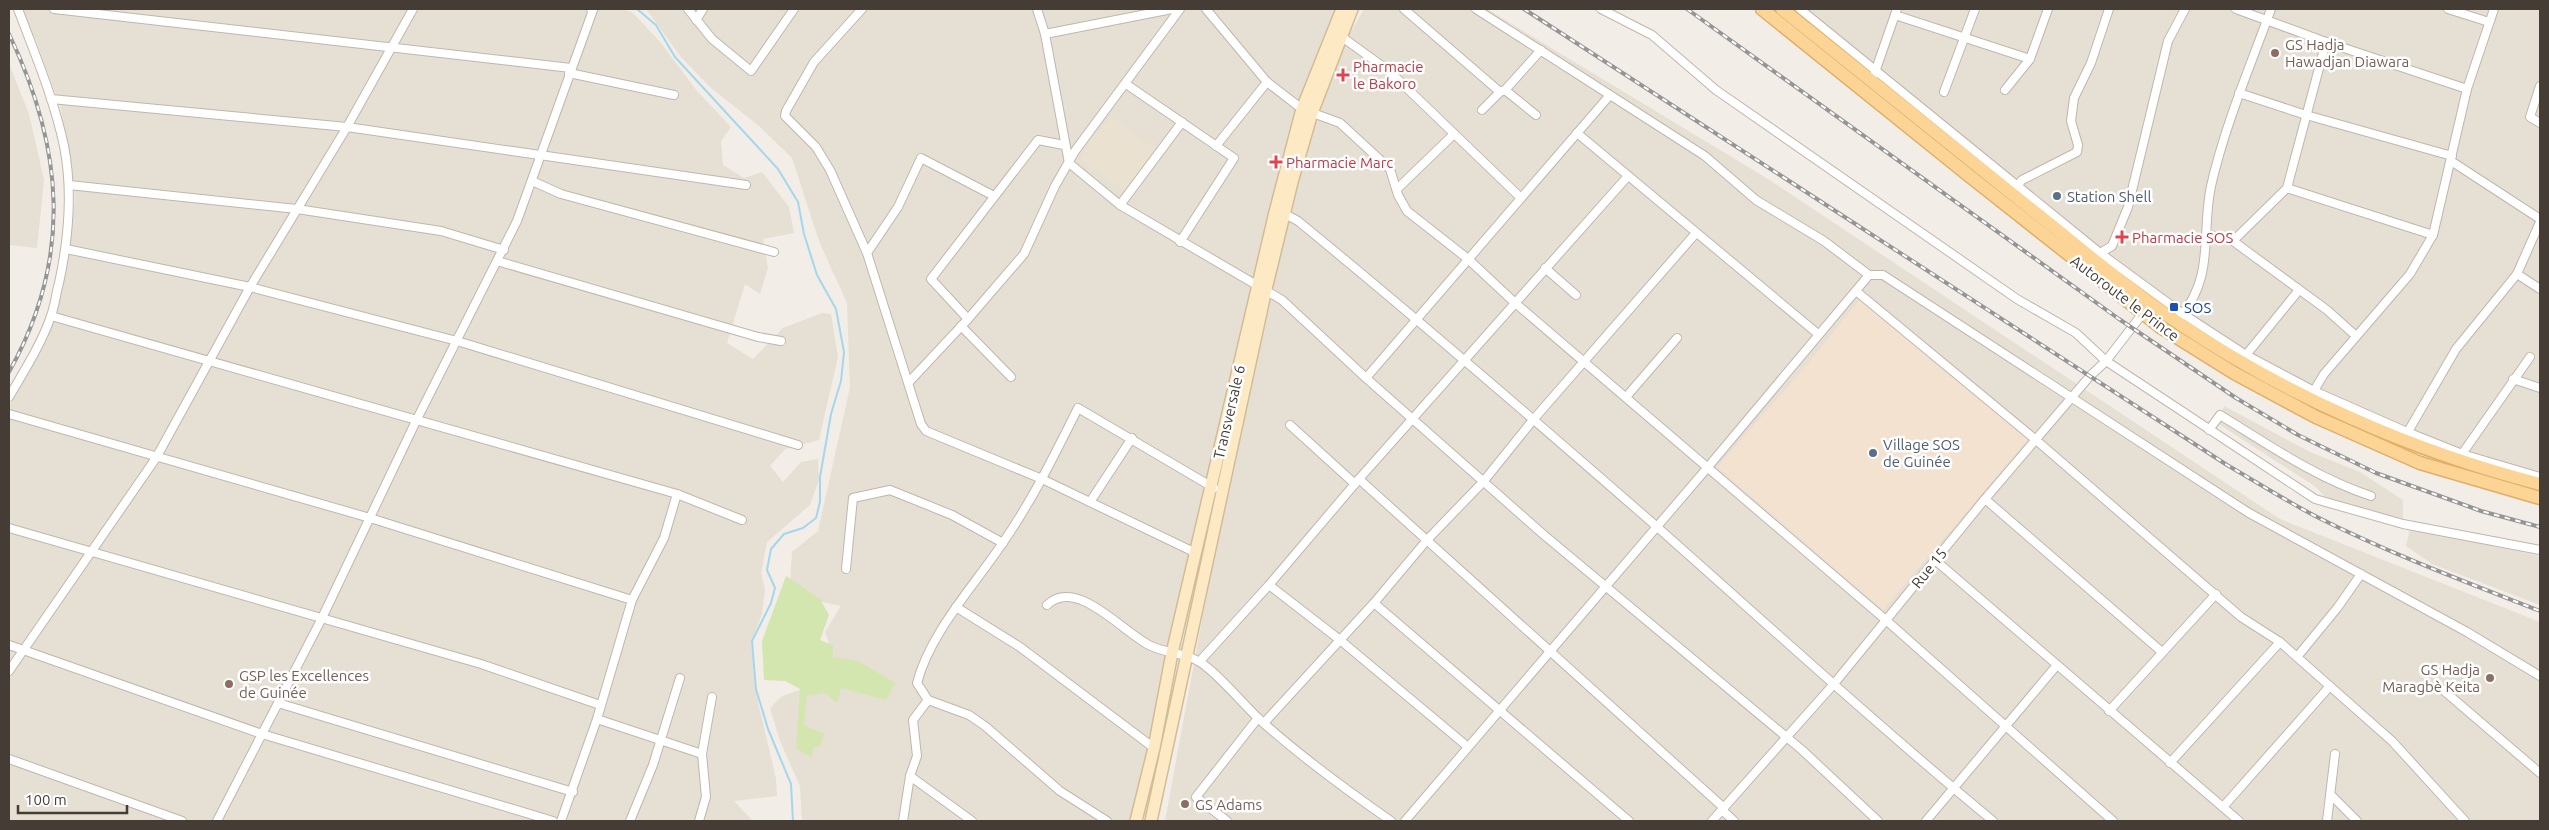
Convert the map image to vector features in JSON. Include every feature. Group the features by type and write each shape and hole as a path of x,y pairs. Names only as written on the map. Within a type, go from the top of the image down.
{"main road":[{"name":"Transversale 6","path":"1151,821 1187,657 1217,490 1262,287 1307,111 1342,9"},
{"name":"Transversale 6","path":"1262,287 1285,214 1307,111 1342,37 1352,9"},
{"name":"Autoroute le Prince","path":"1762,9 2162,328 2234,373 2316,417 2420,463 2540,498"},
{"name":"Autoroute le Prince","path":"1782,9 1874,77 2098,257 2241,362 2405,436 2500,474 2540,484"},
{"name":"Transversale 6","path":"1136,821 1154,748 1172,653 1196,553 1217,490"}],"street":[{"path":"9,397 28,364 51,316 66,249 69,185 64,147 51,99 18,9"},
{"path":"54,9 570,70 674,95"},
{"path":"9,671 156,458 250,287 346,128 412,9"},
{"path":"217,821 321,620 417,419 504,250 532,181 570,70 593,10 591,9"},
{"path":"688,9 712,39 751,71 794,9"},
{"path":"696,20 703,9"},
{"path":"862,9 814,62 786,111 786,116 816,147 821,155 867,253 921,424 926,431 1042,479 1196,553"},
{"path":"1037,9 1045,34 1064,145 1069,163 1120,205 1180,242 1282,300 1412,420 1605,588 1802,750 1878,821"},
{"path":"1045,34 1172,9"},
{"path":"909,382 962,326 1024,254 1055,186 1075,151 1180,9"},
{"path":"1206,9 1267,82 1307,111 1340,123 1390,169 1398,188 1398,195 1407,211 1468,260 1514,302 1887,621 2113,821"},
{"path":"1404,9 1502,91 1536,116"},
{"path":"1476,9 1705,156 1756,200 1824,240 1869,275 1883,276 2249,513 2361,574 2540,676"},
{"path":"1601,9 1652,35 1716,90 2017,299 2076,332 2106,361 2315,499 2403,524 2540,550"},
{"path":"1800,9 1874,77 1896,12 1965,39 2030,59"},
{"path":"1944,92 1975,9"},
{"path":"2005,90 2030,59 2048,9"},
{"path":"2014,190 2022,180 2076,152 2078,145 2070,121 2074,98 2091,63 2108,9"},
{"path":"2098,257 2112,246 2128,207 2168,41 2185,9"},
{"path":"2236,9 2326,42 2467,89"},
{"path":"2271,9 2239,92 2211,188 2200,285 2179,318 2246,355 2312,395 2324,374 2410,274 2433,235 2467,89 2488,22 2494,9"},
{"path":"2448,9 2488,22"},
{"path":"1342,37 1389,71 1521,198"},
{"path":"2232,241 2288,188 2326,42"},
{"path":"1482,110 1541,50"},
{"path":"1216,146 1267,82"},
{"path":"1126,84 1234,158 1180,242"},
{"path":"2540,86 2530,117 2540,123"},
{"path":"2239,92 2306,115 2451,159 2540,221 2517,274 2456,349 2405,436 2540,477"},
{"path":"1366,378 1610,95"},
{"path":"51,99 346,128 746,185"},
{"path":"1120,205 1182,122"},
{"path":"1577,132 1818,334"},
{"path":"1398,188 1454,134"},
{"path":"968,319 931,280 1038,140 1064,145"},
{"path":"867,253 898,206 921,158 994,196"},
{"path":"1200,661 1270,585 1514,302 1628,176"},
{"path":"532,181 561,194 774,252"},
{"path":"69,185 297,209 441,231 504,250"},
{"path":"2288,188 2433,235"},
{"path":"1285,214 1298,221 1417,319 1464,362 1657,527 1833,685 1993,821"},
{"path":"1227,821 1196,797 1261,721 1340,640 1427,540 1483,482 1533,420 1696,233"},
{"path":"2207,234 2232,241 2299,290 2356,336"},
{"path":"66,249 250,287 457,341 798,445"},
{"path":"497,261 758,337 781,340"},
{"path":"1545,268 1576,295"},
{"path":"2517,274 2540,289"},
{"path":"1405,821 1708,467 1869,275"},
{"path":"2246,355 2299,290"},
{"path":"1856,291 2036,440 2241,617 2280,642 2297,656 2392,741 2465,821"},
{"name":"Rue 15","path":"1712,821 1833,685 1887,621 1984,499 2106,361 2143,313"},
{"path":"51,316 677,494 742,520"},
{"path":"962,326 1012,377"},
{"path":"1626,397 1677,338"},
{"path":"2462,454 2530,357"},
{"path":"2513,379 2540,388"},
{"path":"1107,821 1060,791 985,726 969,715 928,700 917,683 921,667 956,607 1003,543 1042,479 1078,408 1132,438 1217,490"},
{"path":"9,414 156,458 370,518 632,600"},
{"path":"2209,430 2220,415 2308,469 2350,489 2371,496"},
{"path":"1290,425 1427,540 1734,821"},
{"path":"1090,502 1132,438"},
{"path":"846,569 852,498 890,490 952,515 1003,543"},
{"path":"561,821 573,792 597,719 632,600 664,538 677,494"},
{"path":"1984,499 2162,652"},
{"path":"9,528 321,620 481,664 600,705"},
{"path":"1935,560 2239,821"},
{"path":"2297,656 2338,607 2361,574"},
{"path":"1270,585 1340,640 1468,747"},
{"path":"2109,711 2216,594"},
{"path":"1047,604 1053,599 1067,596 1092,604 1134,637 1172,653 1200,661 1261,721 1339,785 1391,821"},
{"path":"1374,603 1629,821"},
{"path":"956,607 1020,648 1154,748"},
{"path":"2170,763 2280,642"},
{"path":"9,645 262,734 553,821"},
{"path":"1926,821 2057,665"},
{"path":"630,821 661,740 680,678"},
{"path":"2223,807 2330,686"},
{"path":"2443,690 2540,774"},
{"path":"699,821 706,797 702,754 712,697"},
{"path":"903,821 910,776 917,756 913,720 928,700"},
{"path":"278,703 573,792"},
{"path":"597,719 702,754"},
{"path":"2327,821 2335,754"},
{"path":"9,759 182,821"},
{"path":"910,776 972,821"},
{"path":"2331,796 2357,821"}],"shaded area":[{"path":"18,9 624,9 633,13 661,43 697,91 731,127 721,141 723,165 744,178 762,172 789,207 794,233 763,239 768,268 760,294 745,284 727,343 753,359 783,328 822,313 831,314 838,357 819,440 785,449 770,466 783,482 801,462 818,459 819,480 810,505 767,542 761,573 765,590 762,614 751,642 758,702 776,779 777,796 734,801 753,821 9,821 9,406 47,340 68,259 75,197 61,109 36,40"},
{"path":"646,9 1343,9 1235,402 1136,821 802,821 800,786 780,741 770,708 782,696 817,684 838,668 825,632 841,606 813,600 790,582 792,552 818,531 850,387 847,303 819,241 792,158 759,126 711,88 681,57"},
{"path":"1364,9 1487,9 1768,179 2280,519 2540,622 2540,821 1165,821 1229,473 1265,310 1303,156 1340,50"},
{"path":"1800,9 2540,9 2540,473 2454,453 2208,341 1889,91 1824,29"},
{"path":"9,64 29,114 44,180 37,248 9,245"},
{"path":"1111,117 1157,150 1127,193 1080,159 1093,137"},
{"name":"Village SOS de Guinée","path":"1860,299 2028,439 1883,610 1717,467 1806,366"},
{"path":"2224,406 2310,452 2360,472 2403,500 2403,519 2340,504 2326,498 2316,487 2217,423"},
{"path":"2410,528 2540,556 2540,605 2432,564 2406,546"}],"green space":[{"path":"786,576 820,599 829,615 820,640 833,645 833,657 858,661 895,683 886,700 841,688 837,703 825,693 807,696 804,725 824,734 820,747 813,747 812,758 796,748 800,689 785,681 764,680 762,641"}],"waterway":[{"path":"637,9 656,25 675,57 778,169 798,202 804,234 817,275 836,309 844,352 841,381 831,414 820,477 820,502 816,518 803,528 784,534 771,549 767,570 775,588 771,603 752,641 756,689 768,729 791,784 793,821"}],"railway":[{"path":"1524,9 2227,465 2296,506 2374,544 2540,611"},
{"path":"1687,9 2119,319 2236,398 2298,435 2376,473 2481,511 2540,527"},
{"path":"9,34 27,77 41,119 50,161 54,203 52,245 44,287 30,329 9,372"}],"place":[{"name":"GS Hadja Hawadjan Diawara","path":"2275,53"},
{"name":"Pharmacie le Bakoro","path":"1343,75"},
{"name":"Pharmacie Marc","path":"1276,162"},
{"name":"Station Shell","path":"2057,196"},
{"name":"Pharmacie SOS","path":"2122,237"},
{"name":"SOS","path":"2174,307"},
{"name":"Village SOS de Guinée","path":"1873,453"},
{"name":"GS Hadja Maragbè Keita","path":"2490,678"},
{"name":"GSP les Excellences de Guinée","path":"229,684"},
{"name":"GS Adams","path":"1185,804"}]}
